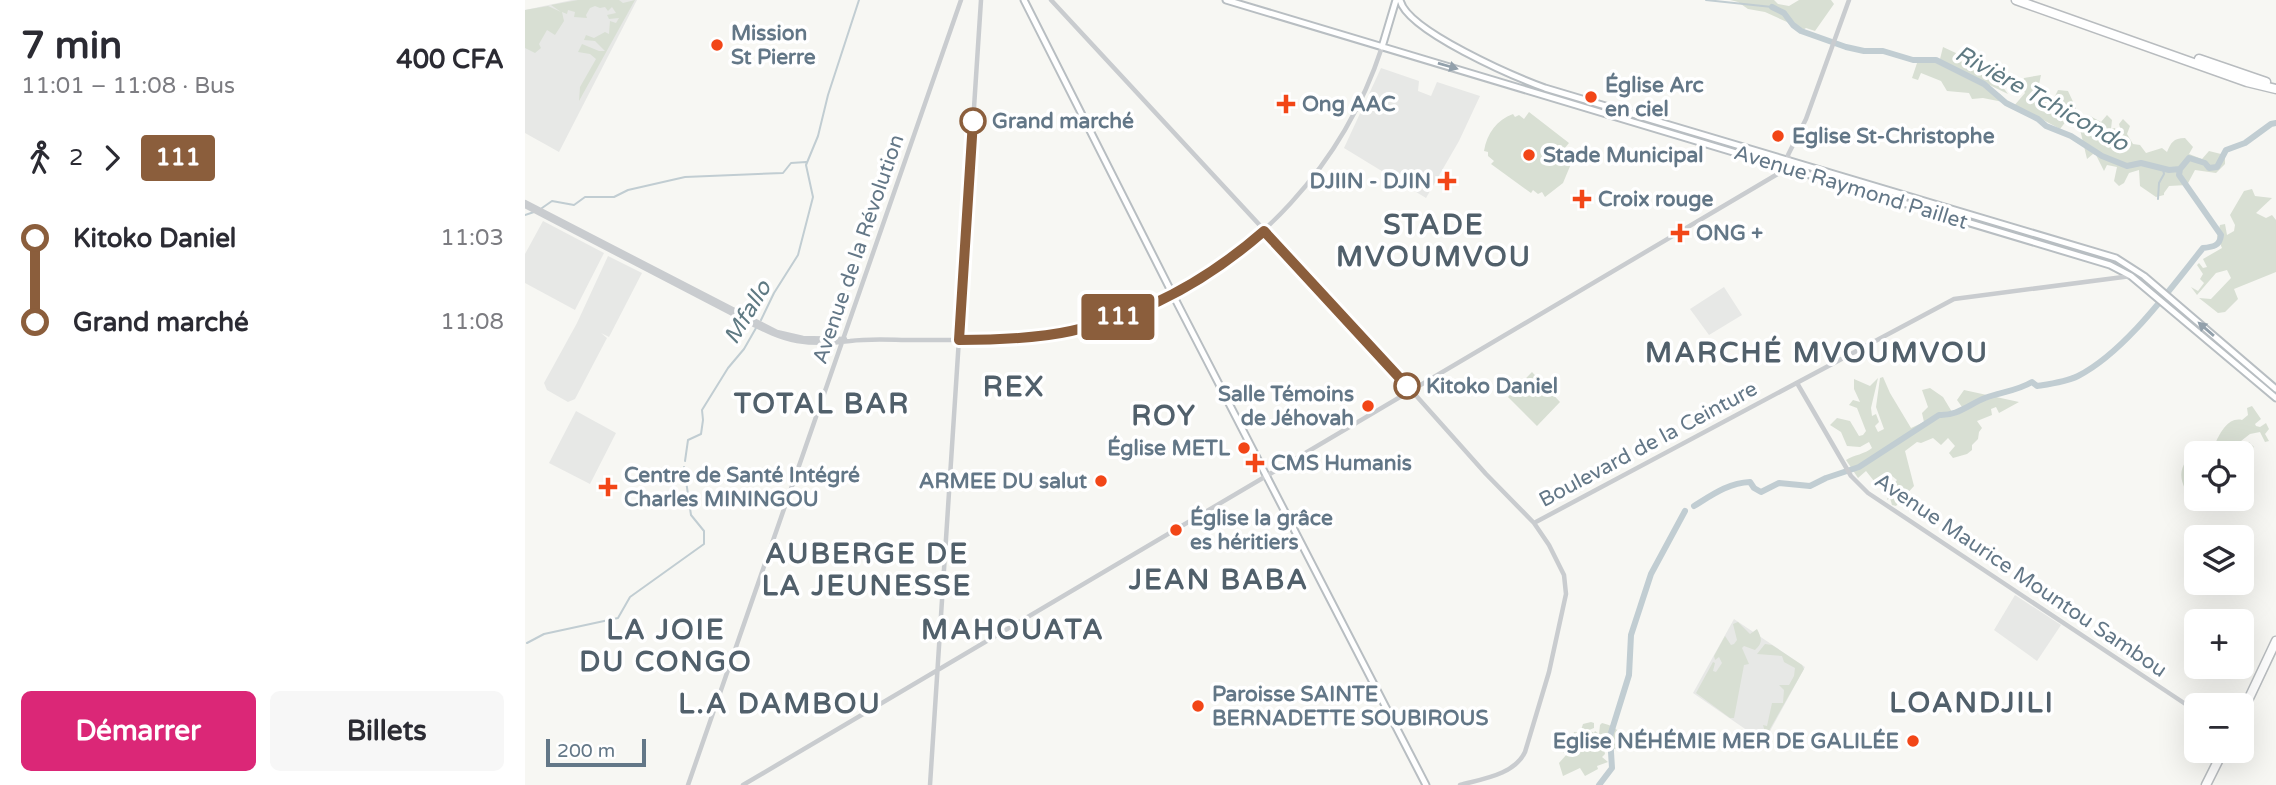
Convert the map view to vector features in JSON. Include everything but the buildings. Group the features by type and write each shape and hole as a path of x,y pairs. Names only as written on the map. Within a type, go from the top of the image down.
{"highway":[{"path":"2016,0 2246,82 2276,86"},
{"path":"2028,0 2276,86"},
{"path":"2251,693 2276,641"},
{"path":"2206,785 2217,763"}],"main road":[{"path":"1024,0 1426,785"},
{"name":"Avenue Raymond Paillet","path":"1226,0 2099,261 2131,276 2276,398"},
{"path":"1382,47 1398,0"},
{"path":"1398,0 1404,9 1428,28 1464,51 1524,80 2116,258 2162,292 2276,389"},
{"path":"1394,9 1404,9"}],"street":[{"name":"Avenue de la Révolution","path":"690,785 962,0"},
{"name":"Avenue de la Révolution","path":"690,785 962,0"},
{"path":"930,785 981,0"},
{"path":"1051,0 1534,523 1565,575 1564,610 1549,672 1523,757 1501,773 1459,785"},
{"path":"743,785 1776,174 1806,119 1849,0"},
{"path":"525,204 762,329 797,341 959,340 1069,332 1101,324 1173,295 1222,265 1264,231 1296,197 1335,147 1371,79 1382,47"},
{"name":"Boulevard de la Ceinture","path":"1534,523 1954,299 2131,276"},
{"name":"Avenue Maurice Mountou Sambou","path":"1797,383 1857,483 1884,504 2184,703"}],"shaded area":[{"path":"572,0 637,0 559,152 525,133 525,10"},
{"path":"578,0 619,0 623,3 635,0 579,101 580,87 596,59 590,54 578,52 582,44 605,51 595,41 584,40 586,35 594,38 605,32 609,34 610,21 616,23 619,18 609,19 607,15 616,13 612,7 608,11 605,7 590,8 587,18 574,17 575,12 568,10 567,14 562,12 564,21 555,35 547,30 539,44 541,48 535,53 525,48 525,10 548,6 561,12 551,5"},
{"path":"1730,0 1774,0 1778,4 1789,6 1799,0 1831,0 1834,4 1815,31 1806,28 1800,32 1787,22"},
{"path":"1943,47 1958,54 1964,67 1971,70 1990,70 2008,94 1942,62 1938,63 2000,94 2008,103 1983,98 1972,99 1969,93 1947,91 1941,81 1921,73 1918,80 1912,78 1917,63 1931,57 1940,59"},
{"path":"1381,68 1419,81 1418,91 1431,96 1437,82 1480,96 1459,141 1426,198 1344,148"},
{"path":"2041,75 2037,94 2047,95 2051,104 2058,90 2068,91 2076,108 2060,129 2013,107 2025,93 2021,86 2024,78"},
{"name":"Stade Municipal","path":"1529,112 1569,143 1564,149 1569,153 1569,158 1573,159 1563,183 1545,197 1542,192 1538,194 1533,190 1531,193 1491,164 1494,161 1488,156 1488,152 1484,151 1488,138 1498,124 1513,114 1524,119"},
{"path":"2082,115 2101,122 2107,115 2112,120 2111,129 2115,128 2118,138 2122,135 2119,124 2123,119 2130,126 2127,134 2133,144 2140,145 2146,153 2162,148 2167,152 2173,142 2185,138 2193,147 2189,154 2202,159 2209,151 2225,155 2225,164 2216,173 2195,170 2187,185 2169,186 2164,195 2156,197 2140,186 2139,170 2129,173 2124,183 2119,186 2114,181 2117,167 2107,165 2104,171 2096,155 2093,154 2087,159 2079,125"},
{"path":"2252,189 2255,196 2272,198 2256,213 2266,218 2272,215 2276,220 2276,272 2234,289 2238,299 2225,312 2218,313 2199,298 2211,299 2231,278 2227,270 2216,273 2197,295 2191,287 2198,291 2204,283 2200,279 2203,274 2197,265 2199,263 2203,268 2207,267 2203,259 2222,248 2217,237 2220,225 2225,224 2227,235 2234,231 2235,225 2230,215 2244,191"},
{"path":"543,221 604,253 575,310 525,283 525,254"},
{"path":"608,256 642,273 609,337 601,333 607,338 575,399 568,402 547,390 544,383 577,323"},
{"path":"1724,287 1742,315 1709,335 1690,309"},
{"path":"1532,372 1560,402 1537,426 1508,397"},
{"path":"1883,377 1911,428 1924,422 1922,413 1928,407 1922,390 1930,388 1943,397 1952,412 1962,407 1957,400 1964,390 2019,402 1999,413 1996,407 1991,409 1992,415 1977,421 1982,428 1972,450 1967,454 1953,458 1949,453 1955,446 1948,438 1941,445 1933,438 1917,442 1905,451 1914,486 1896,506 1892,505 1890,498 1887,500 1891,487 1897,480 1887,472 1874,481 1866,471 1858,478 1846,460 1872,448 1869,442 1860,447 1847,446 1841,432 1830,425 1837,418 1850,421 1859,436 1863,435 1866,431 1857,408 1849,405 1853,400 1860,402 1854,389 1854,379 1870,386 1878,378 1871,408 1872,416 1876,414 1879,422 1875,426 1878,432 1884,429 1876,407 1880,378"},
{"path":"2252,406 2261,419 2256,426 2260,427 2266,423 2269,429 2265,434 2269,441 2265,442 2260,432 2250,434 2241,441 2216,441 2226,426 2248,415 2247,408"},
{"path":"576,411 616,433 590,484 549,463"},
{"path":"2184,465 2184,486 2181,478"},
{"path":"2015,595 2061,625 2037,661 1994,630"},
{"path":"1734,619 1805,667 1764,742 1693,693"},
{"path":"1738,622 1750,634 1757,629 1761,640 1755,650 1744,646 1742,648 1749,664 1744,665 1734,718 1730,718 1696,693 1713,662 1713,671 1716,672 1722,663 1719,657 1715,660 1714,656 1725,636 1731,645 1737,640 1733,624"},
{"path":"1765,644 1772,645 1804,669 1766,736 1763,725 1767,726 1772,703 1783,703 1784,690 1779,685 1789,685 1795,668 1784,662 1782,656 1757,654"},
{"path":"1594,723 1594,728 1589,730 1594,733 1595,731 1599,734 1602,723 1615,728 1620,733 1624,746 1621,750 1618,747 1610,752 1609,747 1604,749 1605,754 1602,757 1608,762 1597,766 1598,769 1585,776 1580,768 1563,776 1559,763 1567,754 1563,752 1566,748 1561,746 1562,743 1571,745 1574,732 1580,733 1583,724"}],"waterway":[{"name":"Mfallo","path":"761,320 798,255 813,197 806,165 818,136 828,95 859,0"},
{"path":"1706,0 1772,7"},
{"name":"Rivière Tchicondo","path":"1772,7 1784,13 1801,31 1846,47 1883,51 1913,60 1936,60 1984,84 2006,103 2046,126 2071,136 2102,156 2127,166 2141,163 2169,170 2180,169"},
{"path":"1694,506 1721,490 1742,483 1750,482 1761,492 1779,483 1810,486 1859,467 1939,415 1957,412 1985,398 2032,382 2037,386 2068,380 2096,365 2130,336 2203,248 2219,242 2221,235 2179,175 2180,169 2189,158 2205,163 2209,168 2217,167 2226,150 2245,143 2276,123"},
{"path":"542,208 552,201 574,205 585,197 614,197 628,190 685,177 783,173 791,163 806,162"},
{"path":"2158,199 2163,169"},
{"path":"525,215 534,212"},
{"name":"Mfallo","path":"685,461 688,440 701,434 702,410 756,328"},
{"name":"Mfallo","path":"527,643 544,634 618,618 630,597 704,544 704,531 691,515 684,467"},
{"path":"1599,785 1612,768 1610,736 1629,675 1631,635 1651,574 1685,511"}],"bus line":[{"name":"111","path":"973,121 959,340 1069,332 1101,324 1173,295 1229,261 1264,231 1407,386"}],"place":[{"name":"Mission St Pierre","path":"717,45"},
{"name":"Église Arc en ciel","path":"1591,97"},
{"name":"Ong AAC","path":"1286,104"},
{"name":"Grand marché","path":"973,121"},
{"name":"Eglise St-Christophe","path":"1778,136"},
{"name":"Stade Municipal","path":"1529,155"},
{"name":"DJIIN - DJIN","path":"1447,181"},
{"name":"Croix rouge","path":"1582,199"},
{"name":"ONG +","path":"1680,233"},
{"name":"Kitoko Daniel","path":"1407,386"},
{"name":"Salle Témoins de Jéhovah","path":"1368,406"},
{"name":"Église METL","path":"1244,448"},
{"name":"CMS Humanis","path":"1255,463"},
{"name":"ARMEE DU salut","path":"1101,481"},
{"name":"Centre de Santé Intégré Charles MININGOU","path":"608,487"},
{"name":"Église la grâce es héritiers","path":"1176,530"},
{"name":"Paroisse SAINTE BERNADETTE SOUBIROUS","path":"1198,706"},
{"name":"Eglise NÉHÉMIE MER DE GALILÉE","path":"1913,741"}],"district":[{"name":"STADE MVOUMVOU","path":"1434,240"},
{"name":"MARCHÉ MVOUMVOU","path":"1817,352"},
{"name":"REX","path":"1014,386"},
{"name":"TOTAL BAR","path":"822,403"},
{"name":"ROY","path":"1164,415"},
{"name":"AUBERGE DE LA JEUNESSE","path":"867,569"},
{"name":"JEAN BABA","path":"1219,579"},
{"name":"MAHOUATA","path":"1013,629"},
{"name":"LA JOIE DU CONGO","path":"666,645"},
{"name":"LOANDJILI","path":"1972,702"},
{"name":"L.A DAMBOU","path":"780,703"}]}
